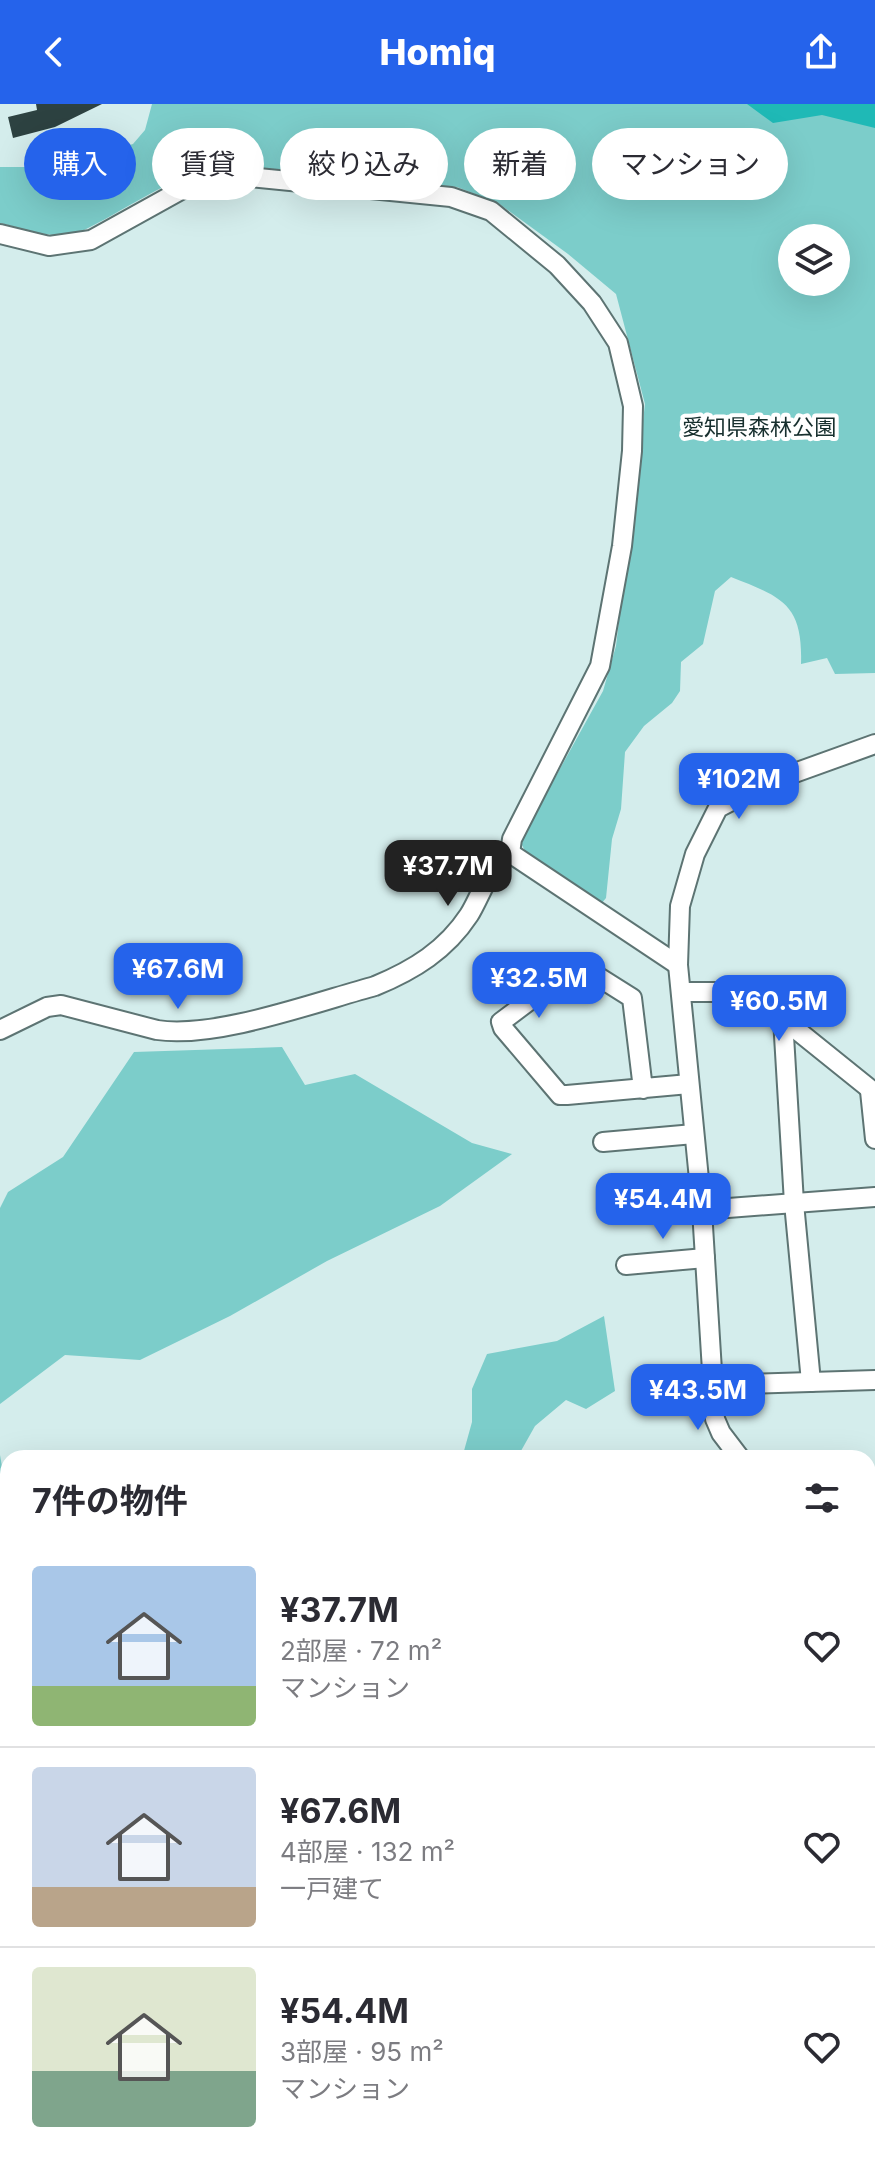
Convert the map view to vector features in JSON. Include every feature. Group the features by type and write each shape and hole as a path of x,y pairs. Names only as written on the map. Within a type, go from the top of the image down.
{"street":[{"path":"0,234 49,246 91,240 183,189 228,175 451,197 491,211 557,265 592,303 618,343 633,406 632,451 622,546 600,666 512,839 510,853"},
{"path":"734,1450 715,1419 702,1210 678,965 680,906 695,854 718,808 764,784 875,744"},
{"path":"510,853 678,965"},
{"path":"0,1030 47,1007 61,1005 157,1030 213,1029 375,986 400,976 438,952 469,915 500,859 510,853"},
{"path":"643,1089 632,998 578,964 501,1022 560,1095 643,1089 689,1084"},
{"path":"681,992 757,992 783,1019 872,1092 875,1139"},
{"path":"783,1019 794,1203 811,1382"},
{"path":"603,1142 694,1134"},
{"path":"702,1210 875,1197"},
{"path":"626,1265 705,1258"},
{"path":"713,1385 875,1380"}],"green space":[{"name":"愛知県森林公園","path":"152,104 875,104 875,673 835,674 827,658 801,664 798,628 786,606 776,597 731,577 715,591 703,644 681,662 680,691 672,703 644,726 625,752 621,809 612,839 606,898 601,904 526,853 520,841 603,691 616,646 645,404 616,294 568,254 490,200 576,200 576,128 464,128 464,190 448,186 448,128 280,128 280,171 264,169 264,128 152,128 152,193 78,233 68,235 29,231 0,223 0,167 24,167 24,200 136,200 136,140 145,130"},
{"path":"282,1047 305,1085 355,1074 472,1143 512,1154 440,1206 327,1261 230,1316 140,1360 65,1355 0,1404 0,1208 8,1192 63,1157 134,1052"},
{"path":"604,1316 615,1391 586,1409 566,1400 535,1426 522,1450 464,1450 472,1422 472,1389 487,1354 557,1341"}],"shaded area":[{"path":"747,104 875,104 875,128 822,115 773,123"}],"building":[{"path":"36,104 102,104 55,127 24,128 24,135 13,138 8,117 37,110"}]}
